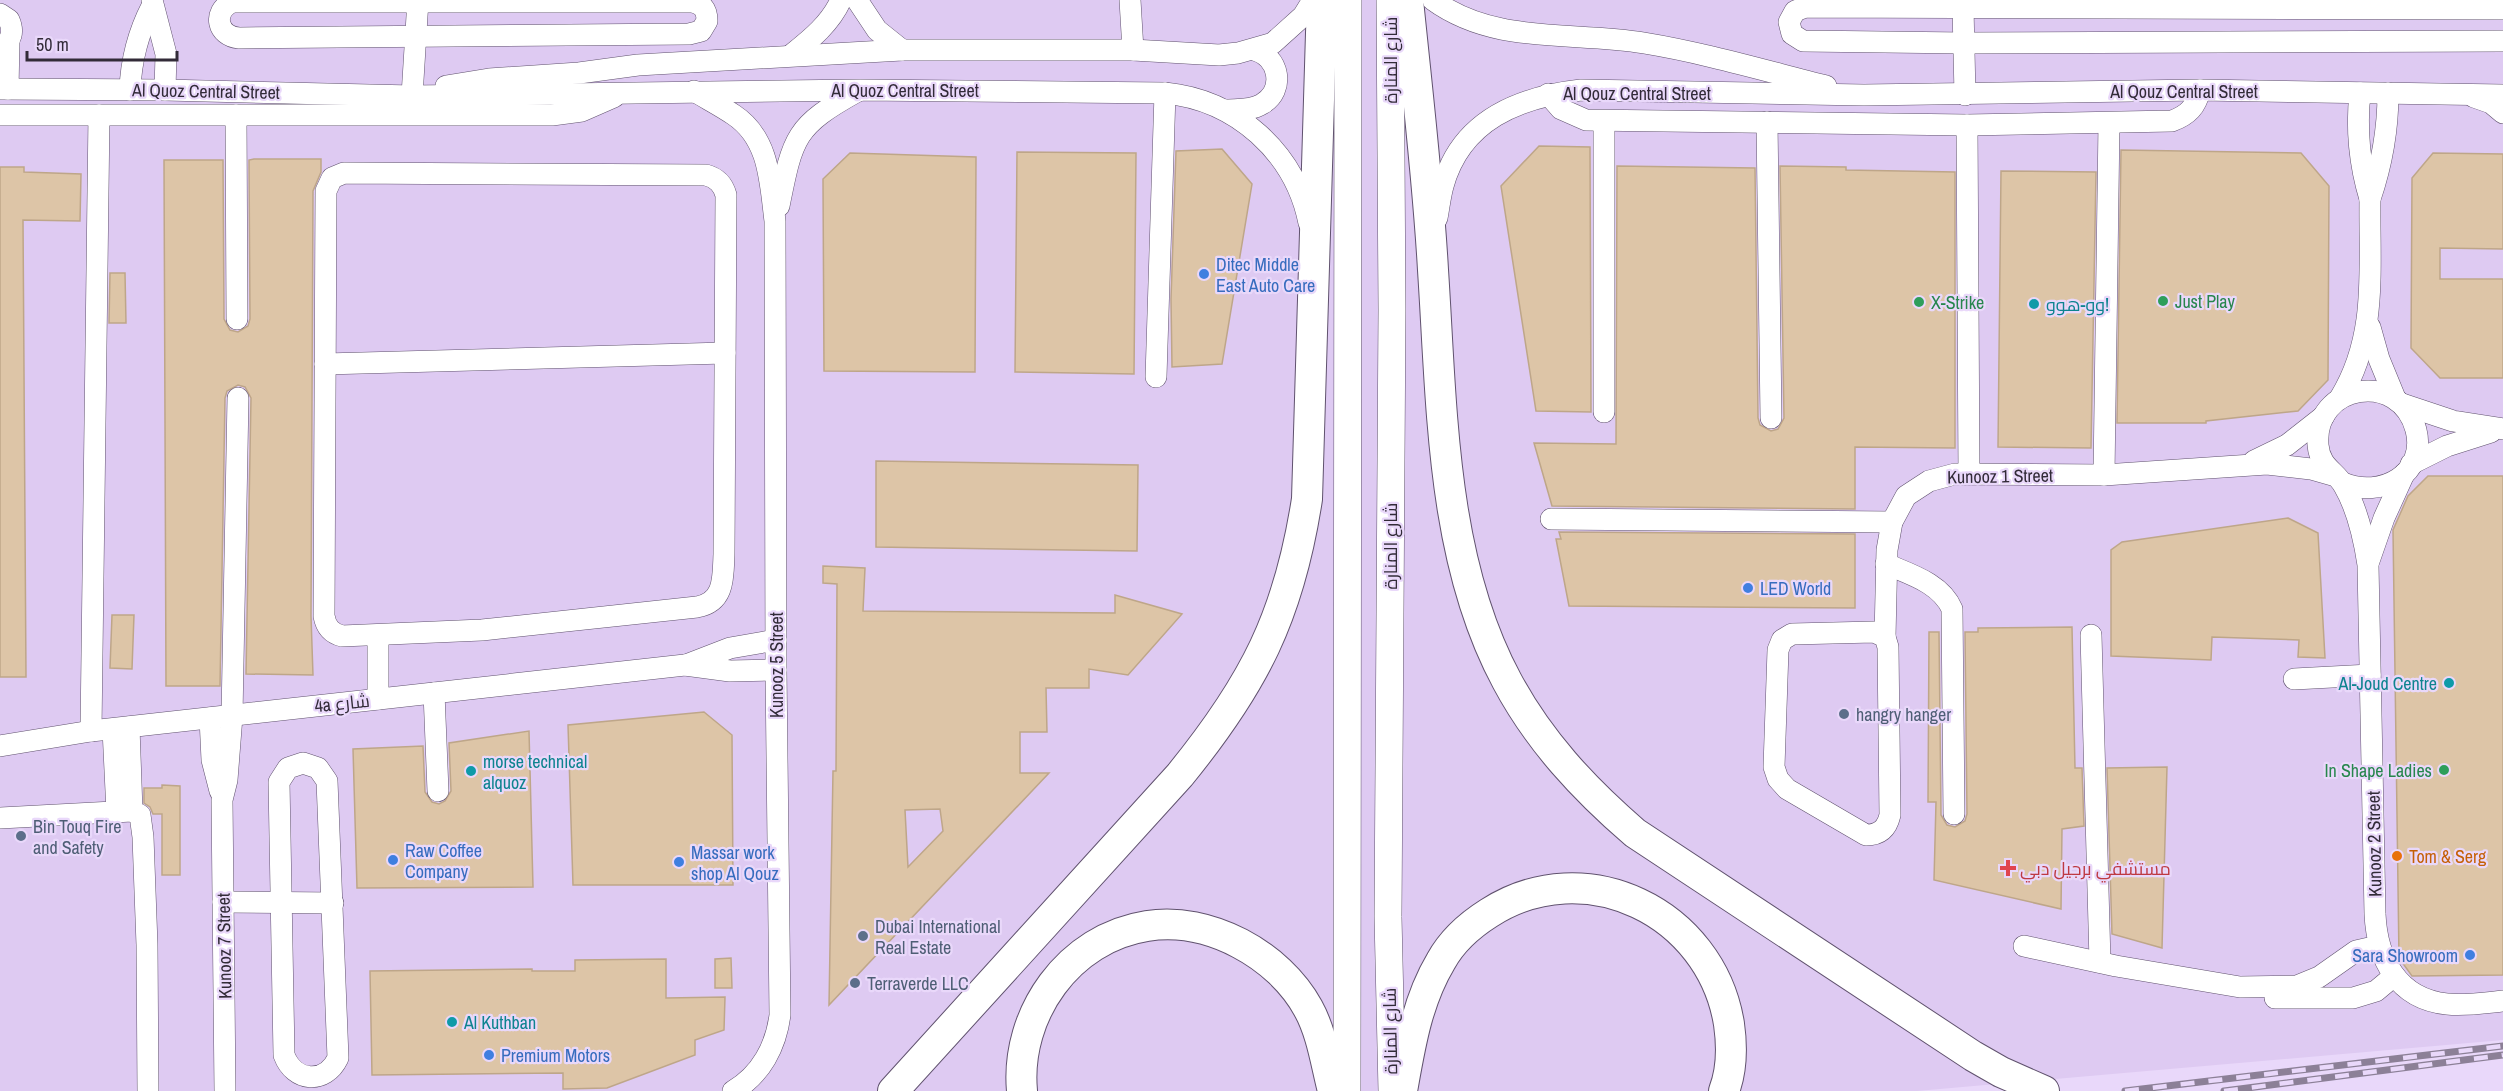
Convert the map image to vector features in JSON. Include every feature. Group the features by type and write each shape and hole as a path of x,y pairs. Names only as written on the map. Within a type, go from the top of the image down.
{"highway":[{"path":"893,1091 1180,775 1227,714 1266,647 1292,575 1307,499 1322,0"},
{"path":"1408,0 1432,248 1446,459 1468,575 1493,650 1507,681 1542,737 1585,788 1635,833 1973,1056 2001,1072 2044,1091"},
{"path":"1402,1091 1421,1005 1442,959 1458,939 1484,916 1522,896 1548,890 1574,888 1608,893 1649,908 1677,928 1706,961 1718,984 1726,1009 1730,1035 1731,1061 1724,1091"},
{"path":"1022,1091 1022,1060 1027,1032 1038,1006 1053,982 1072,962 1095,945 1120,933 1148,925 1190,927 1230,939 1267,960 1282,974 1308,1008 1317,1028 1333,1091"}],"main road":[{"path":"1347,1091 1348,0"},
{"name":"شارع المنارة","path":"1390,0 1392,310 1388,917 1392,1091"}],"street":[{"path":"791,55 815,36 841,0"},
{"path":"857,0 877,30 902,50"},
{"path":"1130,0 1133,50"},
{"name":"Al Quoz Central Street","path":"412,96 450,85 479,80 639,65 791,55 902,50 1133,50 1219,55 1254,50 1273,43 1287,33 1313,0"},
{"name":"Al Qouz Central Street","path":"1433,0 1468,21 1492,28 1644,43 1864,95"},
{"path":"412,96 418,1"},
{"path":"418,1 692,2 698,3 705,10 707,21 701,31 689,34 416,36 233,38 222,31 218,20 222,9 232,2 418,1"},
{"path":"130,90 138,37 152,3"},
{"path":"152,3 166,54 165,90"},
{"path":"2189,3 2191,41"},
{"path":"2503,9 2189,3 1806,7 1795,11 1789,22 1792,34 1803,41 1964,43 2503,41"},
{"path":"1963,7 1965,94"},
{"path":"0,14 9,20 12,26 5,44 4,89"},
{"path":"1225,110 1255,107 1269,98 1274,91 1277,74 1275,65 1270,57 1254,50"},
{"name":"Al Quoz Central Street","path":"4,89 412,96 860,90 1184,95 1225,110 1260,135 1287,168 1297,187 1308,216 1314,247"},
{"name":"Kunooz 5 Street","path":"776,221 786,167 797,138 818,115 860,90"},
{"name":"Al Qouz Central Street","path":"1432,248 1443,186 1449,170 1467,141 1491,118 1517,104 1548,94 1581,90 1864,95 2200,90 2503,95"},
{"path":"1548,94 1561,110 1577,118 1604,121 1967,125 2172,121 2192,111 2198,101 2200,90"},
{"name":"Kunooz 5 Street","path":"693,91 736,116 755,136 766,161 776,221 776,670 780,1015 774,1044 767,1057 748,1080 733,1091"},
{"path":"1156,377 1165,93"},
{"path":"2360,93 2357,114 2360,158 2370,199"},
{"path":"2388,93 2384,147 2370,199 2366,335 2356,368 2340,398 2324,416 2318,431 2318,447 2323,462 2338,479 2355,488 2368,490 2394,483 2408,469 2448,446 2503,429"},
{"path":"0,115 492,116 559,114 595,107 619,94"},
{"path":"2468,95 2491,103 2503,113"},
{"path":"91,731 99,115"},
{"path":"236,115 237,320"},
{"path":"1604,121 1604,412"},
{"path":"1767,123 1771,418"},
{"path":"2104,475 2109,123"},
{"path":"1967,125 1969,474"},
{"path":"344,172 712,177 722,184 726,195 723,581 719,594 710,603 697,607 536,625 378,635 331,632 325,622 325,364 326,191 332,178 344,172"},
{"path":"2368,318 2379,359 2398,401 2412,417 2417,432 2416,449 2408,469"},
{"path":"325,364 725,353"},
{"path":"2340,398 2353,392 2367,390 2382,392 2398,401 2453,421 2503,429"},
{"name":"Kunooz 7 Street","path":"225,1091 222,800 232,716 238,398"},
{"name":"Kunooz 1 Street","path":"2244,464 2287,445 2324,416"},
{"name":"Kunooz 1 Street","path":"1885,637 1874,632 1792,634 1782,640 1778,650 1774,767 1778,779 1787,789 1866,836 1885,828 1890,815 1888,647 1885,637 1886,564 1892,522 1906,496 1917,487 1941,476 1969,474 2104,475 2244,464 2289,465 2338,479"},
{"name":"Kunooz 2 Street","path":"2368,565 2384,518 2408,469"},
{"name":"Kunooz 2 Street","path":"2338,479 2359,523 2368,565 2375,914 2378,946 2394,976"},
{"path":"1551,519 1892,522"},
{"path":"1886,564 1935,588 1948,601 1952,609 1954,814"},
{"path":"378,635 378,699"},
{"path":"2091,635 2100,962"},
{"name":"4a شارع","path":"685,665 730,648 776,640"},
{"name":"4a شارع","path":"0,746 91,731 685,665 730,671 776,670"},
{"path":"2294,680 2370,675"},
{"path":"434,693 438,791"},
{"name":"Kunooz 7 Street","path":"210,718 212,760 222,800"},
{"path":"121,728 124,812"},
{"path":"303,763 318,768 327,781 333,903 338,1058 329,1071 314,1078 306,1077 291,1069 284,1055 279,782 288,768 303,763"},
{"path":"0,818 124,812 136,813 141,819 147,945 148,1091"},
{"path":"223,902 333,903"},
{"path":"2024,946 2240,987 2273,998 2365,996 2376,991 2394,976 2414,993 2444,1004 2503,1001"},
{"path":"2240,987 2297,986 2319,977 2356,951 2378,946"},
{"path":"2336,963 2334,971 2337,987 2349,998"}],"shaded area":[{"path":"0,0 2503,0 2503,1040 1917,1091 0,1091"}],"building":[{"path":"1539,146 1590,147 1591,412 1536,411 1501,186"},
{"name":"Ditec Middle East Auto Care","path":"1222,149 1252,184 1222,364 1172,367 1171,299 1176,151"},
{"path":"2121,150 2301,153 2329,186 2328,380 2298,411 2206,421 2206,423 2117,423"},
{"path":"1017,152 1136,153 1134,374 1015,372"},
{"path":"850,153 976,157 975,372 824,371 823,179"},
{"path":"2433,153 2503,154 2503,249 2440,248 2440,279 2503,279 2503,378 2440,378 2411,348 2412,178"},
{"path":"321,159 321,172 313,191 311,616 313,675 246,674 251,398 245,387 238,385 227,391 225,398 220,686 166,686 164,160 223,160 224,319 230,330 238,332 248,326 250,319 249,160"},
{"path":"1617,166 1755,168 1758,418 1760,425 1771,431 1778,429 1784,418 1780,166 1955,172 1955,448 1855,447 1855,509 1552,506 1534,443 1616,444"},
{"path":"0,167 24,167 24,172 81,174 80,221 23,220 26,677 0,677"},
{"path":"2001,171 2096,172 2091,448 1998,447"},
{"path":"110,273 125,273 126,323 109,323"},
{"path":"876,461 1138,465 1137,551 876,547"},
{"name":"Al-Joud Centre","path":"2428,476 2503,476 2503,975 2412,976 2399,958 2393,530 2408,496"},
{"path":"2288,518 2318,533 2325,658 2298,657 2299,640 2212,637 2211,660 2111,656 2111,550 2122,542"},
{"path":"1559,532 1855,534 1855,608 1569,606 1556,539 1561,539"},
{"path":"823,566 865,568 863,611 1115,613 1115,595 1182,614 1128,675 1089,669 1089,688 1046,688 1047,732 1020,732 1020,773 1049,773 829,1005 833,771 836,771 837,584 823,583","holes":["940,809 943,831 908,867 905,810"]},
{"path":"112,615 134,615 132,669 110,668"},
{"path":"2072,627 2075,768 2082,768 2084,826 2062,829 2061,909 1934,880 1936,802 1928,802 1929,632 1939,632 1941,815 1947,825 1955,827 1965,821 1967,814 1965,632 1978,632 1978,628"},
{"path":"704,712 732,735 733,885 573,885 568,725"},
{"path":"529,731 533,887 357,888 353,749 423,746 425,792 432,802 439,804 445,801 451,791 449,743"},
{"path":"2167,767 2162,948 2112,934 2107,768"},
{"path":"162,785 180,786 180,875 162,875 162,814 153,814 150,807 144,803 144,788 162,788"},
{"path":"731,958 732,988 715,988 715,959"},
{"path":"666,959 666,998 725,997 724,1030 695,1040 695,1055 607,1088 563,1089 563,1073 372,1075 370,971 532,969 532,971 575,971 575,960"}],"railway":[{"path":"2125,1091 2503,1046"},
{"path":"2224,1091 2503,1055"}],"place":[{"name":"Ditec Middle East Auto Care","path":"1204,274"},
{"name":"Just Play","path":"2163,301"},
{"name":"X-Strike","path":"1919,302"},
{"name":"وو-هوو!","path":"2034,304"},
{"name":"LED World","path":"1748,588"},
{"name":"Al-Joud Centre","path":"2449,683"},
{"name":"hangry hanger","path":"1844,714"},
{"name":"In Shape Ladies","path":"2444,770"},
{"name":"morse technical alquoz","path":"471,771"},
{"name":"Bin Touq Fire and Safety","path":"21,836"},
{"name":"Tom & Serg","path":"2397,856"},
{"name":"Raw Coffee Company","path":"393,860"},
{"name":"Massar work shop Al Qouz","path":"679,862"},
{"name":"مستشفي برجيل دبي","path":"2008,868"},
{"name":"Dubai International Real Estate","path":"863,936"},
{"name":"Sara Showroom","path":"2470,955"},
{"name":"Terraverde LLC","path":"855,983"},
{"name":"Al Kuthban","path":"452,1022"},
{"name":"Premium Motors","path":"489,1055"}]}
